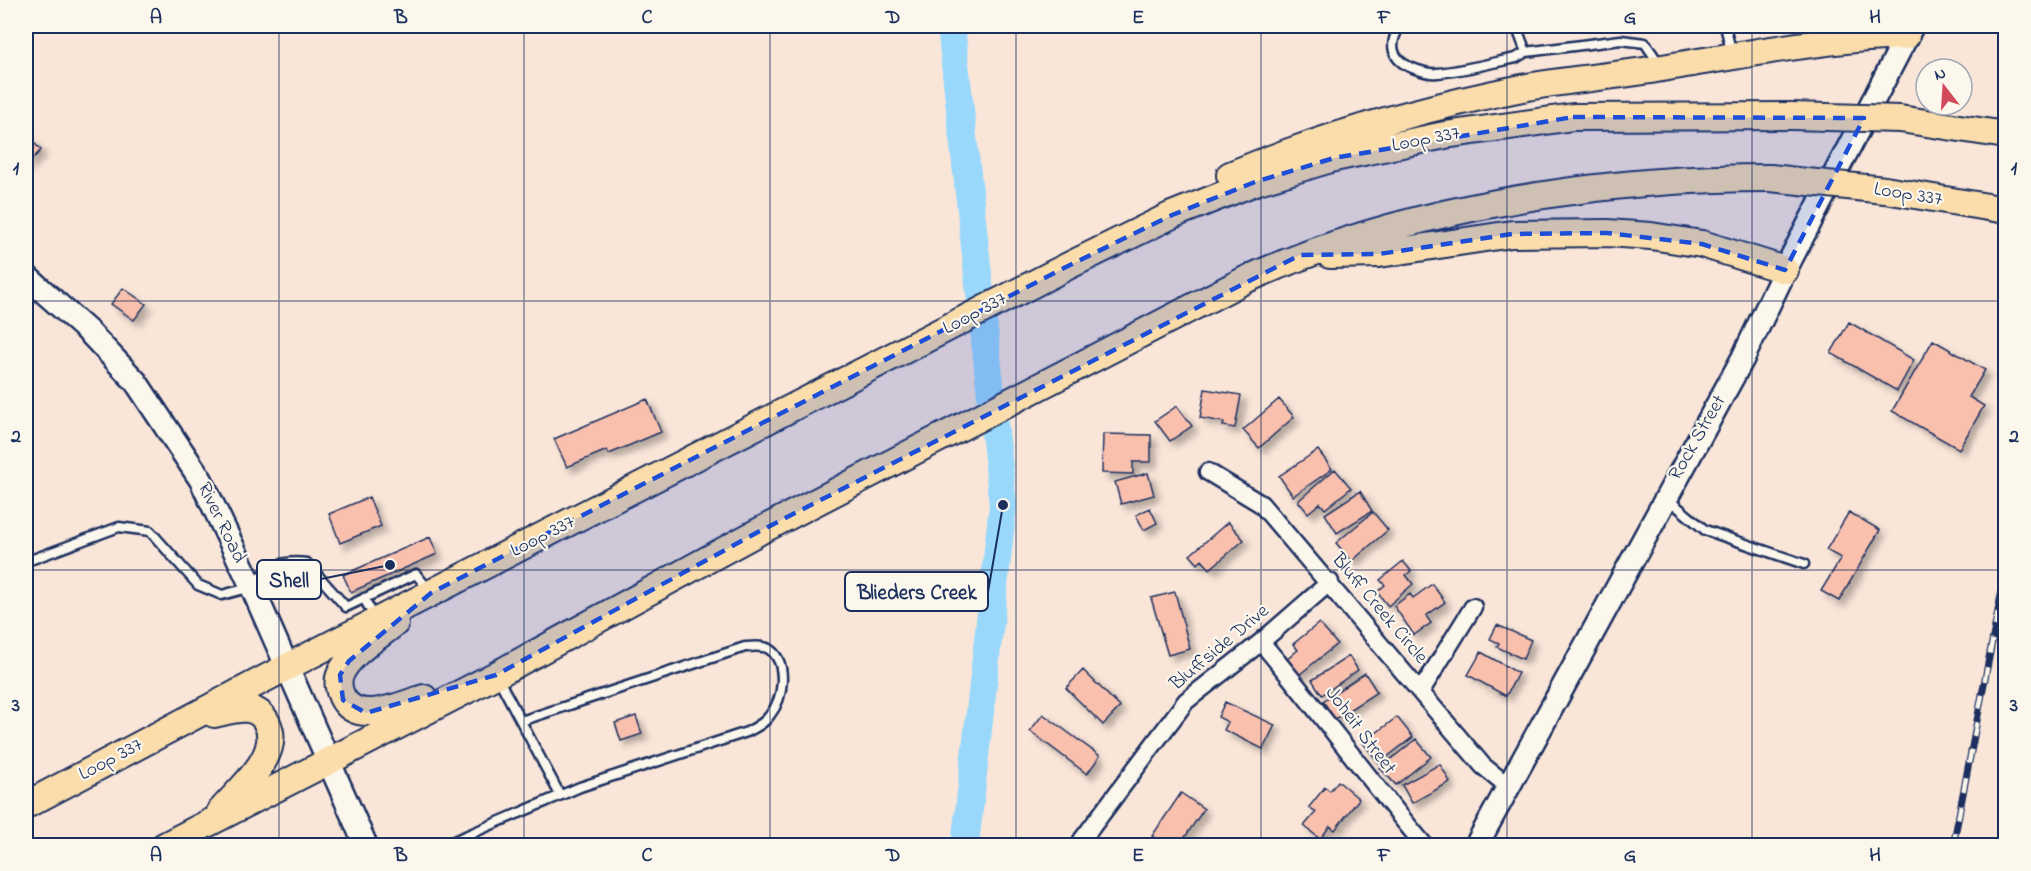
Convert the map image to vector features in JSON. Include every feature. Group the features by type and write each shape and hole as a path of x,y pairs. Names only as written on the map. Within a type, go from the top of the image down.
{"main road":[{"path":"1068,266 1190,191 1271,158 1352,131 1456,102 1530,87 1827,41 1909,31"},
{"name":"Loop 337","path":"26,805 287,667 773,420 1068,266 1172,215 1255,182 1334,158 1445,135 1573,117 1791,116 1900,119 2006,135"},
{"name":"Loop 337","path":"164,846 328,759 496,675 758,532 1247,279 1300,255 1396,228 1553,193 1657,181 1770,178 1886,190 2006,210"},
{"path":"1300,255 1379,254 1512,234 1607,233 1651,236 1702,244 1785,270"},
{"path":"431,593 349,661 340,675 339,688 343,700 353,708 366,713 385,710 496,675"},
{"path":"188,719 242,708 255,709 265,718 270,730 269,751 212,821"}],"street":[{"name":"Rock Street","path":"1476,846 1743,358 1785,270 1909,31"},
{"name":"River Road","path":"26,276 89,332 142,390 201,480 252,587 366,846"},
{"name":"Bluff Creek Circle","path":"1208,472 1262,504 1483,766 1508,786"},
{"name":"Bluffside Drive","path":"1082,840 1186,702 1261,642 1330,582"},
{"path":"1420,691 1473,607"},
{"name":"Joheit Street","path":"1261,642 1323,714 1380,792 1425,846"}],"lane":[{"path":"1400,26 1393,40 1392,50 1396,59 1408,67 1434,74 1516,58 1526,52 1621,40 1645,43 1662,68"},
{"path":"1516,26 1526,52"},
{"path":"1725,26 1733,55"},
{"path":"1665,497 1705,530 1804,564"},
{"path":"28,560 119,527 150,531 198,585 222,595 252,587 262,572 288,561 307,562 346,607 416,574 431,593"},
{"path":"364,598 376,621"},
{"path":"442,846 560,795 747,732 770,716 782,687 781,670 777,658 769,649 760,646 745,647 521,721"},
{"path":"496,675 560,795"}],"highlighted area":[{"path":"1573,117 1864,118 1785,270 1702,244 1607,233 1512,234 1379,254 1300,255 758,532 496,675 366,713 343,700 340,675 349,661 431,593 1068,266 1172,215 1255,182 1334,158"}],"building":[{"path":"26,135 41,150 26,166"},
{"path":"123,288 146,304 134,320 111,304"},
{"path":"1849,322 1914,360 1897,391 1831,353"},
{"path":"1933,340 1985,370 1969,397 1984,406 1959,449 1892,411"},
{"path":"1205,389 1241,395 1235,428 1223,426 1224,422 1200,418"},
{"path":"647,399 661,432 609,454 607,450 567,467 554,439"},
{"path":"1279,399 1294,417 1259,448 1243,430"},
{"path":"1177,406 1192,426 1170,441 1155,421"},
{"path":"1103,434 1151,435 1151,462 1133,462 1133,474 1102,473"},
{"path":"1318,450 1332,469 1293,496 1279,476"},
{"path":"1335,469 1351,488 1325,509 1320,503 1308,513 1298,501"},
{"path":"1148,473 1154,495 1121,504 1115,482"},
{"path":"1360,491 1372,511 1337,533 1325,514"},
{"path":"369,497 381,526 340,543 329,514"},
{"path":"1150,508 1157,523 1144,530 1136,515"},
{"path":"1373,512 1388,530 1352,561 1336,543"},
{"path":"1849,512 1880,530 1839,601 1821,591 1841,558 1826,550"},
{"path":"1228,522 1244,540 1210,569 1202,560 1198,564 1190,555"},
{"path":"430,537 437,554 351,592 343,575"},
{"path":"1403,561 1411,571 1406,575 1413,584 1388,606 1377,592 1385,585 1380,580"},
{"path":"1432,584 1445,602 1426,616 1431,623 1414,635 1394,606 1410,594 1413,598"},
{"path":"1175,592 1190,649 1168,655 1151,598"},
{"path":"1319,623 1337,644 1299,675 1286,660 1298,650 1293,644"},
{"path":"1497,625 1531,640 1523,659 1497,647 1499,643 1490,639"},
{"path":"1481,652 1518,673 1506,696 1468,675"},
{"path":"1349,656 1358,670 1322,695 1312,680"},
{"path":"1083,670 1120,707 1103,725 1066,688"},
{"path":"1365,673 1377,692 1335,719 1323,701"},
{"path":"1225,702 1275,725 1263,749 1224,730 1228,722 1218,717"},
{"path":"1043,714 1100,756 1087,774 1030,731"},
{"path":"636,716 642,734 621,741 615,723"},
{"path":"1397,717 1413,737 1379,763 1363,743"},
{"path":"1416,739 1431,757 1396,785 1380,768"},
{"path":"1440,764 1450,782 1412,803 1402,785"},
{"path":"1338,781 1359,799 1335,830 1330,826 1320,839 1304,826 1316,812 1309,807 1325,787 1330,791"},
{"path":"1181,793 1204,809 1179,846 1166,846 1152,836"}],"waterway":[{"path":"951,26 1003,505 965,846"}],"railway":[{"path":"1953,846 2006,569"}],"place":[{"name":"Blieders Creek","path":"1003,505"},
{"name":"Shell","path":"390,565"}]}
